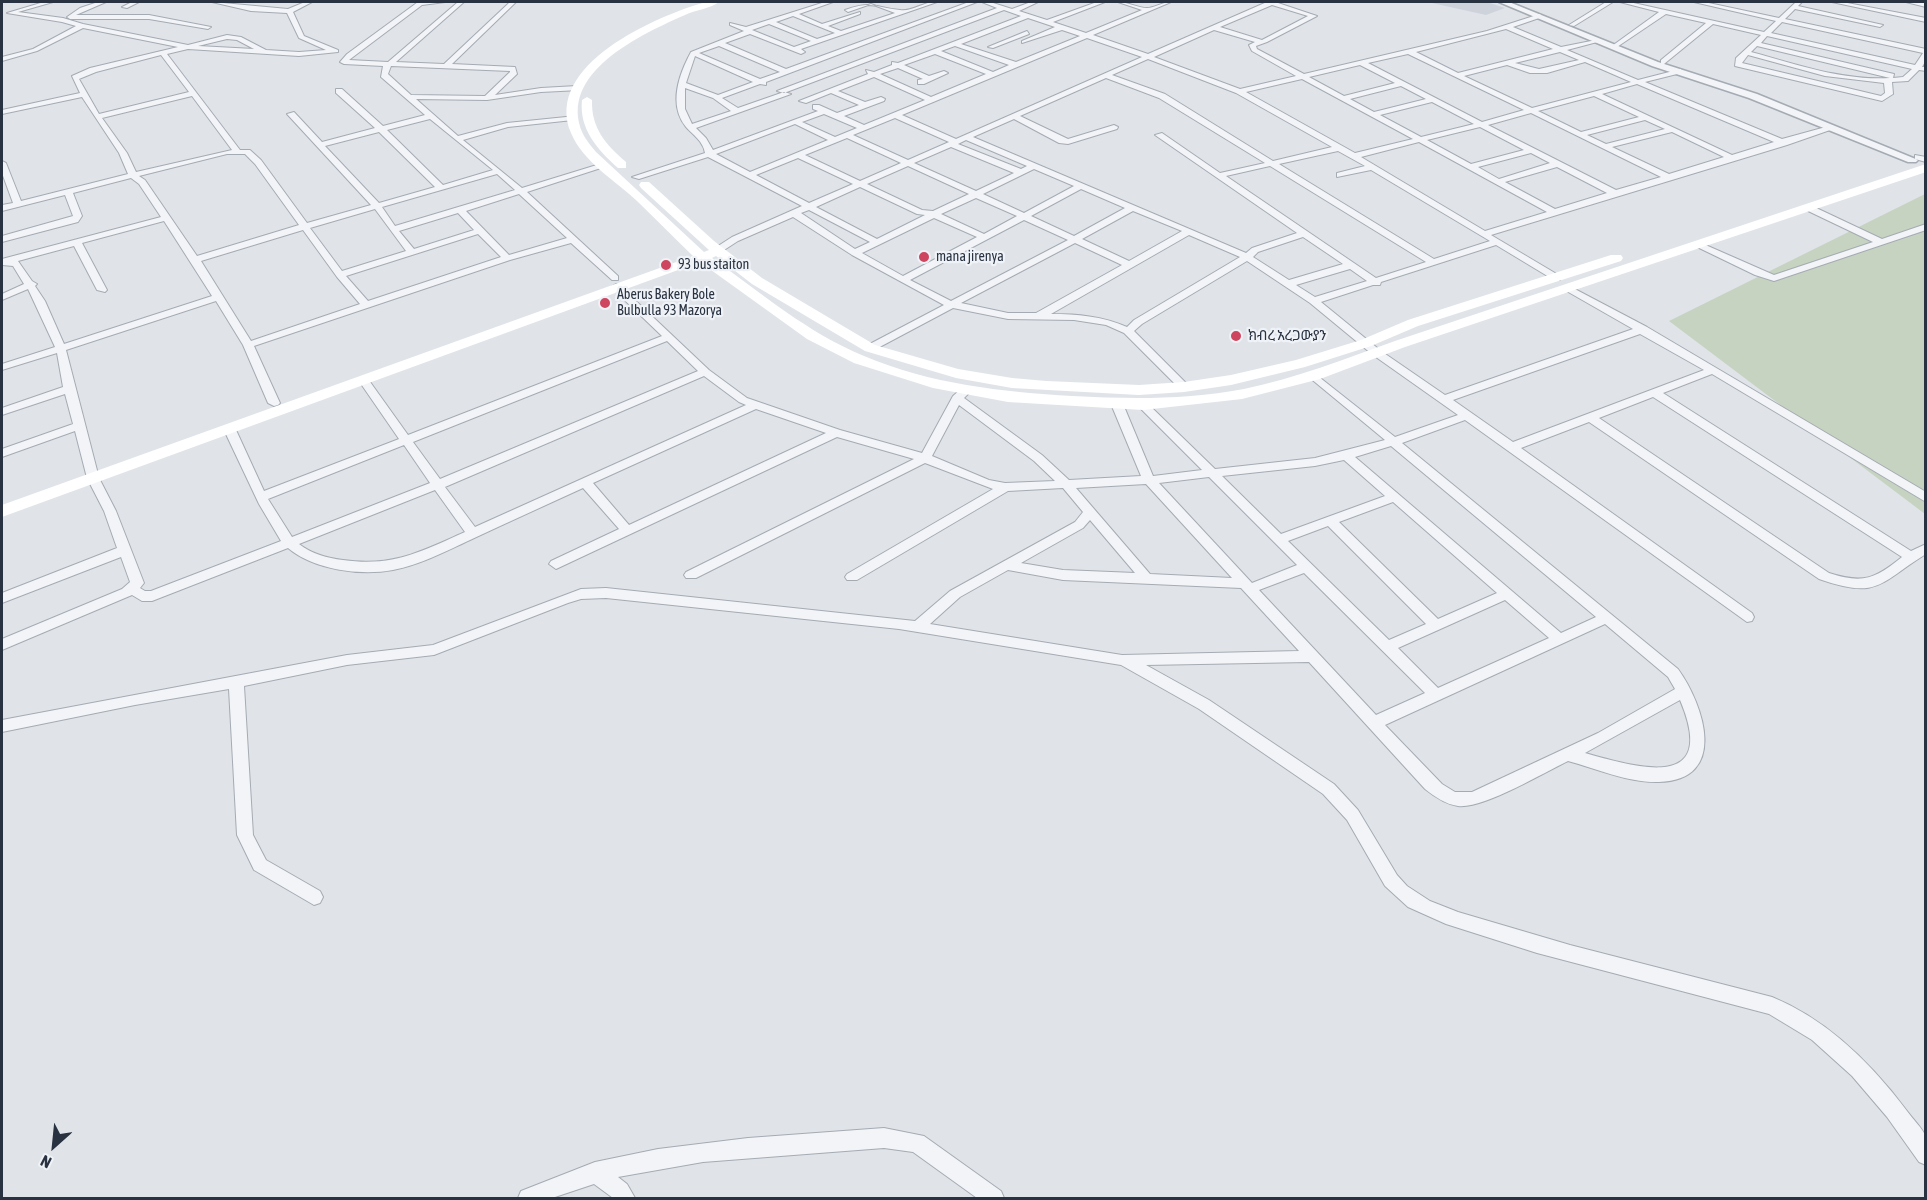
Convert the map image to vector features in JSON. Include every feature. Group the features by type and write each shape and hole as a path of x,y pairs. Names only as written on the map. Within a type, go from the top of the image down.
{"main road":[{"path":"714,2 668,18 589,71 577,88 572,104 577,133 582,141 603,166 812,336 859,360 961,394 1143,405 1242,394 1314,376 1372,348 1413,323 1921,160"},
{"path":"729,2 675,20 631,41 589,90 586,104 591,132 607,153 698,232 705,250 870,348 956,374 1012,383 1139,390 1184,387 1231,380 1372,348 1568,289 1809,208 1921,160"},
{"path":"582,141 596,138"},
{"path":"2,511 92,473 274,403 705,250"},
{"path":"2,500 230,430 364,381 615,283"}],"street":[{"path":"2,15 50,2"},
{"path":"67,18 82,9 103,2"},
{"path":"125,7 136,2"},
{"path":"215,2 251,9 289,11 309,2"},
{"path":"442,2 420,2 344,62 512,69 514,72 487,98"},
{"path":"461,2 389,65 383,71 384,75 457,140 499,171 705,372 743,400 755,405 836,433 925,458 987,484 1005,487 1213,475 1347,456 1468,416"},
{"path":"445,67 513,2"},
{"path":"709,154 708,146 690,127 681,109 682,84 693,53 770,22 830,2"},
{"path":"845,17 837,14 871,2 901,13"},
{"path":"881,6 892,2"},
{"path":"795,49 934,2"},
{"path":"682,84 718,97 974,2"},
{"path":"985,2 1147,56 1239,91 1372,166 1557,278"},
{"path":"690,127 982,17 1035,2"},
{"path":"1048,22 1101,2"},
{"path":"1121,2 1148,10"},
{"path":"750,175 864,128 897,111 908,110 1168,2"},
{"path":"705,250 735,239 1107,76 1147,56 1212,27 1271,2 1314,16 1265,41 1212,27"},
{"path":"1503,2 1599,40 1734,85 1921,160"},
{"path":"1511,2 1678,71 1753,96 1921,160"},
{"path":"1572,26 1610,2"},
{"path":"1623,2 1926,69"},
{"path":"1697,2 1926,53 1917,68 1905,79 1888,81 1846,78 1747,53"},
{"path":"1726,8 1734,2"},
{"path":"1835,2 1926,20"},
{"path":"1909,2 1926,5"},
{"path":"1880,25 1843,18 1796,4 1738,64 1882,99 1889,94 1888,81"},
{"path":"815,7 826,10"},
{"path":"956,8 982,17"},
{"path":"850,10 879,21"},
{"path":"289,11 301,37 350,55"},
{"path":"1616,46 1665,11"},
{"path":"10,12 67,18 127,16 156,18 208,27"},
{"path":"822,26 858,13"},
{"path":"1869,39 1890,13"},
{"path":"793,14 842,34"},
{"path":"94,28 127,16"},
{"path":"935,16 961,25"},
{"path":"803,101 1028,16"},
{"path":"1239,91 1410,52 1540,16"},
{"path":"891,17 962,41 1016,65"},
{"path":"67,18 82,26 186,47 299,54 336,51"},
{"path":"1831,31 1843,18"},
{"path":"770,22 818,42"},
{"path":"1664,62 1712,22"},
{"path":"732,24 820,59"},
{"path":"1004,25 1038,36"},
{"path":"2,59 36,50 82,26"},
{"path":"1024,42 1062,27"},
{"path":"1506,27 1784,143"},
{"path":"991,47 1027,33"},
{"path":"264,52 234,37 186,47 78,75 75,78 97,117 123,153 134,177 142,182 195,260 248,345 274,403"},
{"path":"1014,38 1050,51"},
{"path":"1458,75 1599,40"},
{"path":"761,44 772,41"},
{"path":"962,41 991,47 1027,61"},
{"path":"1259,41 1251,48 1554,212"},
{"path":"719,43 786,72"},
{"path":"1756,44 1905,79"},
{"path":"855,46 929,79"},
{"path":"740,52 751,48"},
{"path":"935,51 994,75"},
{"path":"1410,52 1668,177"},
{"path":"163,53 237,151"},
{"path":"693,53 864,128"},
{"path":"831,55 932,100"},
{"path":"919,75 957,60"},
{"path":"1509,63 1523,70 1537,73 1586,60"},
{"path":"1360,62 1614,193"},
{"path":"934,69 954,77"},
{"path":"1354,156 1678,71"},
{"path":"906,88 945,73"},
{"path":"1107,76 1162,96 1434,263"},
{"path":"963,80 972,84"},
{"path":"855,101 879,93 896,84"},
{"path":"1344,98 1401,84"},
{"path":"410,97 487,98 541,90 577,88"},
{"path":"831,90 865,105"},
{"path":"339,91 441,188"},
{"path":"97,117 194,93"},
{"path":"879,93 890,103"},
{"path":"837,117 865,105 879,93"},
{"path":"1596,94 1733,158"},
{"path":"2,112 83,95"},
{"path":"718,97 717,100 737,111"},
{"path":"1374,114 1431,100"},
{"path":"636,177 709,154 824,111"},
{"path":"897,111 954,143 1020,172"},
{"path":"291,114 377,206 412,252"},
{"path":"1014,116 1068,142 1114,127"},
{"path":"320,146 432,117"},
{"path":"1581,134 1647,117"},
{"path":"457,140 507,125 573,118"},
{"path":"794,122 834,140"},
{"path":"1484,234 1830,127"},
{"path":"1606,146 1672,130"},
{"path":"847,135 1130,265"},
{"path":"1159,135 1377,283"},
{"path":"966,137 1247,257 1314,301 1372,348 1747,617"},
{"path":"1221,175 1339,148"},
{"path":"2,208 68,190 134,177 237,151 247,152 258,162 340,275 366,305"},
{"path":"1469,167 1530,151"},
{"path":"709,154 877,242"},
{"path":"798,155 920,212 933,214 984,237"},
{"path":"1497,182 1557,164"},
{"path":"2,165 18,204"},
{"path":"393,230 603,166"},
{"path":"855,254 1034,166"},
{"path":"1340,175 1372,166"},
{"path":"195,260 499,171"},
{"path":"903,280 1081,186"},
{"path":"2,238 75,220 78,216 68,190"},
{"path":"870,348 1132,208"},
{"path":"1809,208 1881,242"},
{"path":"460,210 507,258"},
{"path":"794,213 855,254 950,304 1008,316 1098,319 1128,331 1184,387"},
{"path":"4,262 166,218"},
{"path":"1698,245 1774,278 1926,227"},
{"path":"340,275 479,231"},
{"path":"1039,316 1189,231"},
{"path":"1128,331 1138,322 1261,248 1304,233"},
{"path":"248,345 507,258 571,240"},
{"path":"76,242 102,290"},
{"path":"1314,301 1377,283 1497,242"},
{"path":"2,645 133,589 137,583 110,511 92,473 60,347 32,284 16,263 4,262"},
{"path":"1287,284 1352,265"},
{"path":"2,297 32,284"},
{"path":"1568,289 1643,329 1926,498"},
{"path":"2,367 218,297"},
{"path":"1446,399 1643,329"},
{"path":"261,497 669,337"},
{"path":"1512,447 1713,370"},
{"path":"133,589 142,596 152,596 291,544 438,485 705,372"},
{"path":"1314,376 1673,673 1684,690 1697,728 1699,747 1693,764 1681,772 1656,776 1567,754"},
{"path":"364,381 472,533"},
{"path":"2,412 69,388"},
{"path":"1655,393 1910,556"},
{"path":"691,575 925,458 961,394 1066,484 1147,579"},
{"path":"1117,404 1149,480 1431,784 1447,798 1474,799 1603,737 1684,690"},
{"path":"230,430 261,497 291,544 301,552 326,561 359,567 388,566 404,563 436,550 755,405"},
{"path":"1143,405 1436,695"},
{"path":"1591,418 1824,576 1841,582 1861,584 1879,581 1890,575 1910,556 1926,548"},
{"path":"2,453 80,425"},
{"path":"555,564 836,433"},
{"path":"1347,456 1559,639"},
{"path":"585,482 627,530"},
{"path":"852,577 1005,487"},
{"path":"1277,540 1394,497"},
{"path":"918,627 955,594 1079,525 1089,513"},
{"path":"1329,520 1436,625"},
{"path":"2,598 125,550"},
{"path":"1005,565 1063,575 1246,586 1306,567"},
{"path":"2,726 348,660 434,650 581,594 606,593 918,627 1122,660 1312,656"},
{"path":"1387,647 1507,594"},
{"path":"1374,723 1606,618"},
{"path":"1122,660 1182,690 1342,801 1361,827 1376,860 1394,885 1414,901 1439,913 1551,949 1772,1006 1797,1017 1817,1031 1865,1073 1902,1119 1926,1155"},
{"path":"236,682 244,835 260,865 314,897"},
{"path":"528,1198 560,1183 595,1172 664,1156 900,1139 917,1143 994,1198"},
{"path":"595,1172 620,1191 625,1198"}],"shaded area":[{"path":"1487,2 1505,8 1486,15 1432,3"}],"green space":[{"path":"1925,194 1925,514 1669,321"}],"place":[{"name":"mana jirenya","path":"924,257"},
{"name":"93 bus staiton","path":"666,265"},
{"name":"Aberus Bakery Bole Bulbulla 93 Mazorya","path":"605,303"},
{"name":"ክብረ አረጋውያን","path":"1236,336"}]}
